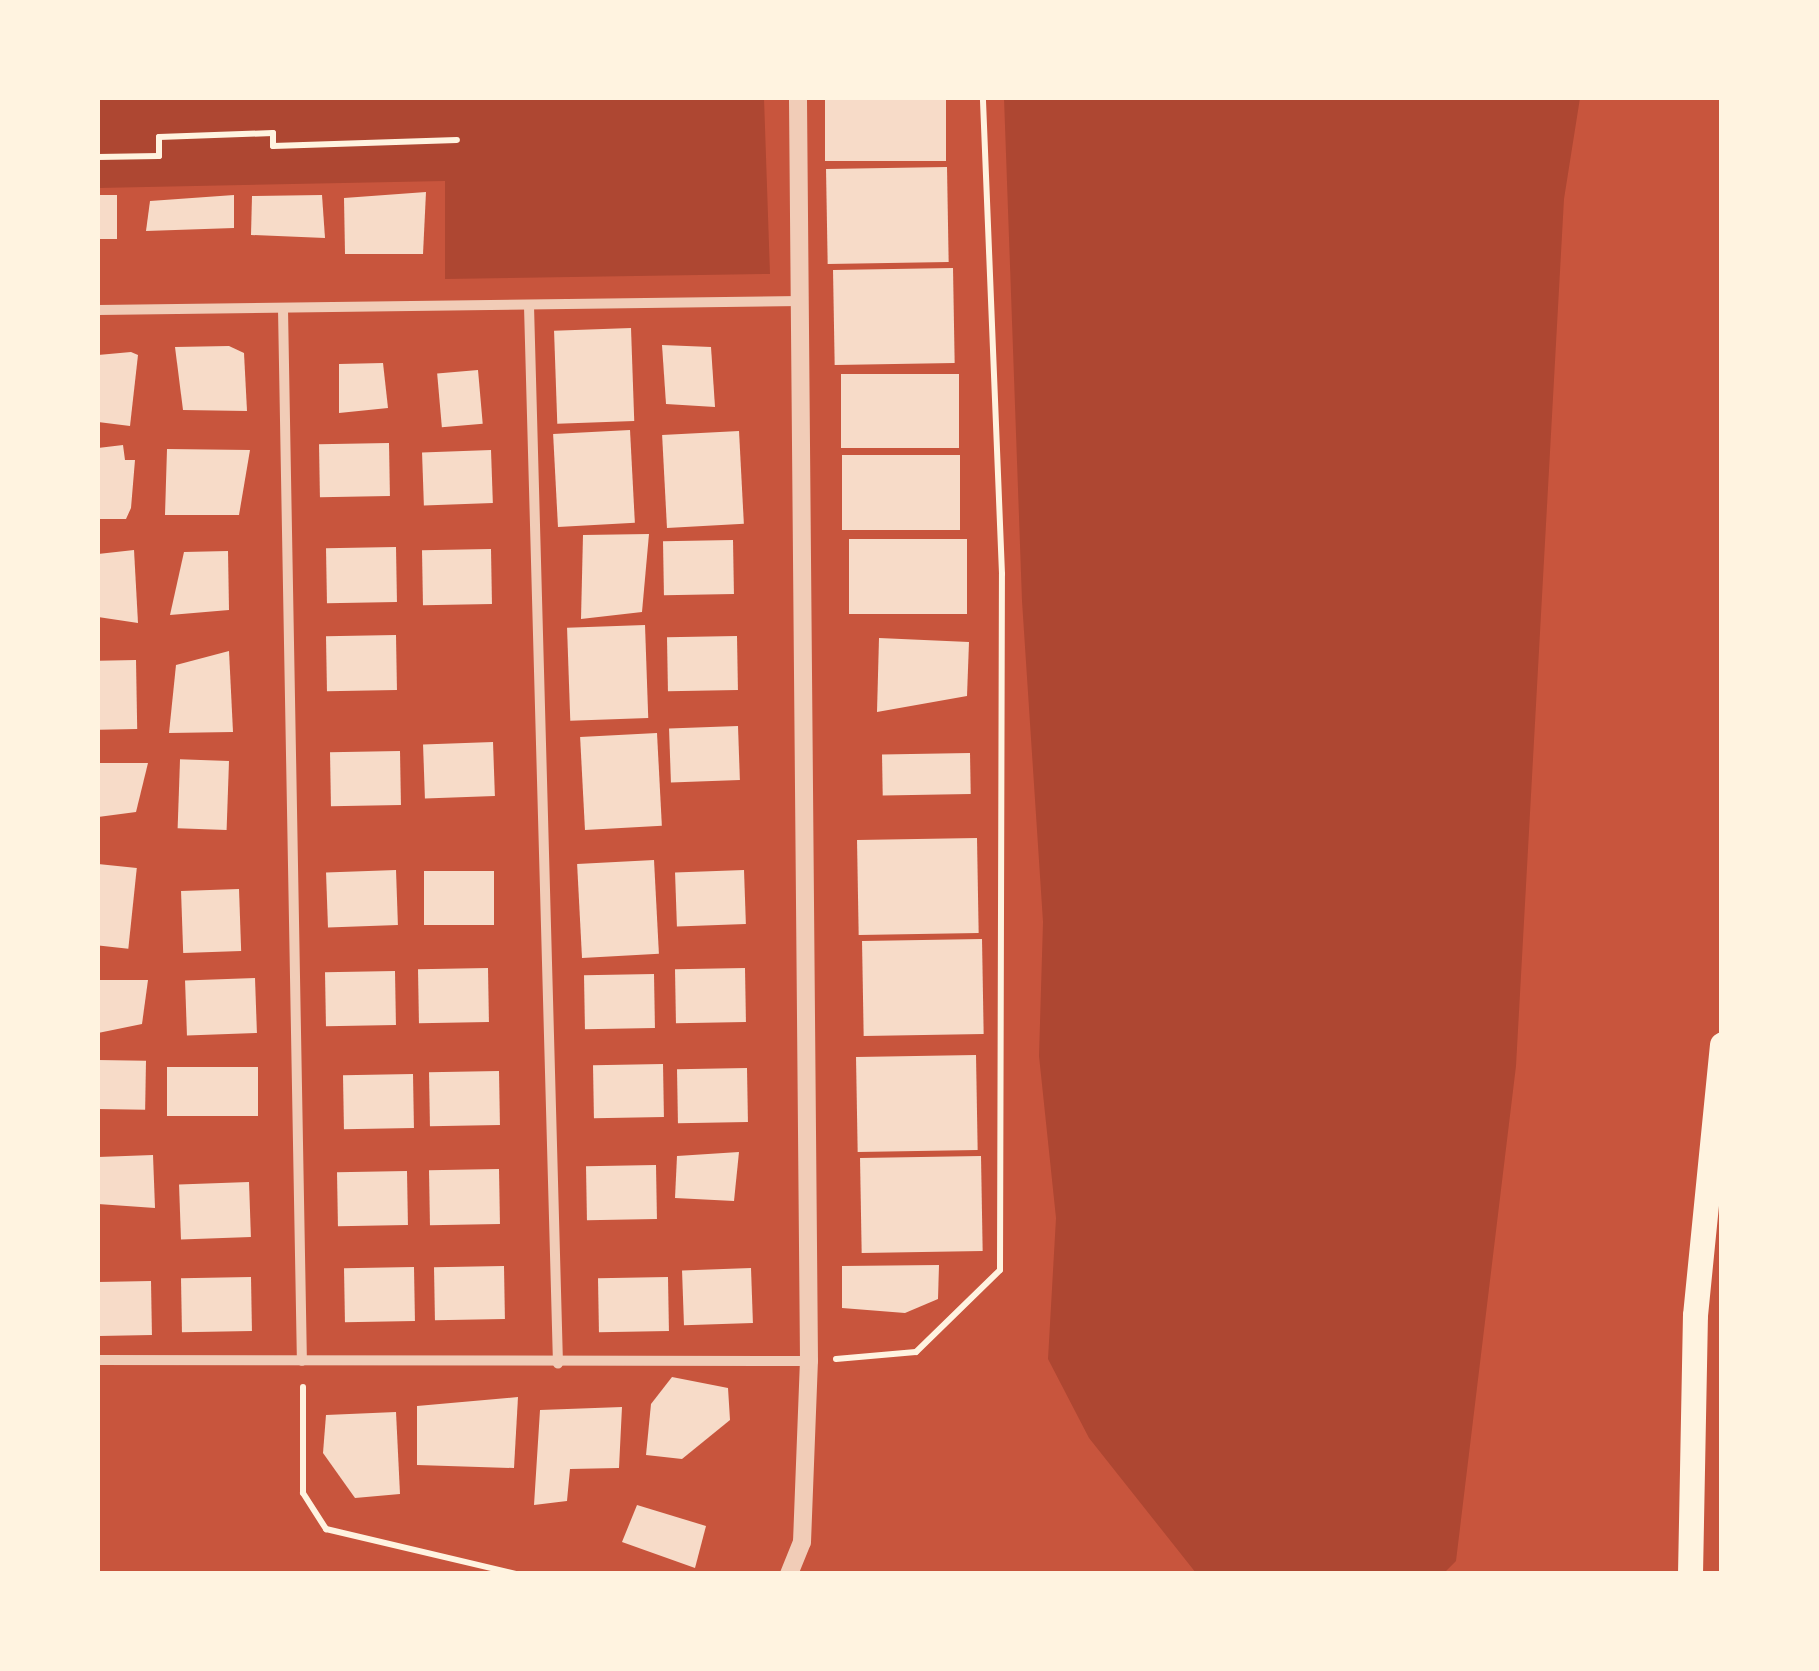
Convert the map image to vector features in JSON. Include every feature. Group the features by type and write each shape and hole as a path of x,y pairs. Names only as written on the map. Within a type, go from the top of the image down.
{"main road":[{"path":"1690,1574 1695,1315 1722,1044"}],"street":[{"path":"789,1574 802,1542 810,1362 803,301 798,98"},
{"path":"98,310 803,301"},
{"path":"529,306 558,1364"},
{"path":"284,308 302,1361"},
{"path":"98,1360 810,1362"}],"path":[{"path":"810,1362 916,1352 1000,1270 1002,574 984,98"},
{"path":"98,156 159,156 159,136 273,133 273,146 458,140"},
{"path":"302,1361 303,1494 326,1528 517,1574"}],"shaded area":[{"path":"98,98 764,98 770,274 445,279 445,181 98,188"},
{"path":"1004,98 1580,98 1564,199 1516,1066 1456,1561 1444,1573 1196,1573 1089,1438 1048,1359 1056,1218 1039,1056 1043,922 1022,601"}],"building":[{"path":"825,98 946,98 946,161 825,161"},
{"path":"947,167 949,262 828,264 826,169"},
{"path":"426,192 423,254 345,254 344,198"},
{"path":"98,195 117,195 117,239 98,239"},
{"path":"234,195 234,228 146,231 150,201"},
{"path":"322,195 325,238 251,235 252,196"},
{"path":"953,268 955,363 835,365 833,270"},
{"path":"631,328 634,421 557,424 554,331"},
{"path":"662,345 711,347 715,407 666,404"},
{"path":"229,346 244,353 247,411 183,410 175,347"},
{"path":"98,355 138,355 130,426 98,422"},
{"path":"383,363 388,408 339,413 339,364"},
{"path":"478,370 483,424 442,427 437,374"},
{"path":"841,374 959,374 959,448 841,448"},
{"path":"630,430 635,523 558,527 553,434"},
{"path":"739,431 744,524 667,528 662,435"},
{"path":"389,443 390,496 320,497 319,444"},
{"path":"123,445 125,460 135,460 131,508 126,519 98,519 98,448"},
{"path":"167,449 250,450 239,515 165,515"},
{"path":"491,450 493,503 424,505 422,452"},
{"path":"842,455 960,455 960,530 842,530"},
{"path":"649,534 642,612 581,619 583,535"},
{"path":"849,539 967,539 967,614 849,614"},
{"path":"733,540 734,594 664,595 663,541"},
{"path":"396,547 397,602 327,603 326,548"},
{"path":"491,549 492,604 423,605 422,550"},
{"path":"134,550 138,623 98,617 98,554"},
{"path":"228,551 229,610 170,615 184,552"},
{"path":"645,625 648,718 570,721 567,628"},
{"path":"396,635 397,690 327,691 326,636"},
{"path":"737,636 738,690 668,691 667,637"},
{"path":"879,638 969,642 967,696 877,712"},
{"path":"229,651 233,732 169,733 176,665"},
{"path":"136,660 137,729 99,730 98,661"},
{"path":"738,726 740,780 671,782 669,728"},
{"path":"657,733 662,826 585,830 580,737"},
{"path":"493,742 495,796 425,798 423,744"},
{"path":"400,751 401,805 331,806 330,752"},
{"path":"970,753 971,794 883,796 882,755"},
{"path":"180,759 229,761 227,830 178,828"},
{"path":"98,763 148,763 136,812 98,817"},
{"path":"977,838 979,933 859,935 857,840"},
{"path":"654,860 659,954 582,958 577,864"},
{"path":"98,864 137,868 128,949 98,945"},
{"path":"396,870 398,925 328,927 326,872"},
{"path":"744,870 746,924 677,926 675,872"},
{"path":"424,871 494,871 494,925 424,925"},
{"path":"239,889 241,951 183,953 181,891"},
{"path":"982,939 984,1034 864,1036 862,941"},
{"path":"488,968 489,1022 419,1023 418,969"},
{"path":"745,968 746,1022 676,1023 675,969"},
{"path":"395,971 396,1025 326,1026 325,972"},
{"path":"654,974 655,1028 585,1029 584,975"},
{"path":"255,978 257,1033 187,1035 185,980"},
{"path":"98,980 148,980 142,1024 98,1033"},
{"path":"976,1055 978,1150 858,1152 856,1057"},
{"path":"98,1060 146,1061 145,1110 98,1109"},
{"path":"663,1064 664,1117 594,1118 593,1065"},
{"path":"167,1067 258,1067 258,1116 167,1116"},
{"path":"747,1068 748,1122 678,1123 677,1069"},
{"path":"499,1071 500,1125 430,1126 429,1072"},
{"path":"413,1074 414,1128 344,1129 343,1075"},
{"path":"739,1152 734,1201 675,1198 677,1156"},
{"path":"153,1155 155,1208 98,1204 98,1157"},
{"path":"981,1156 983,1251 862,1253 860,1158"},
{"path":"656,1165 657,1219 587,1220 586,1166"},
{"path":"499,1169 500,1224 430,1225 429,1170"},
{"path":"407,1171 408,1225 338,1226 337,1172"},
{"path":"249,1182 251,1237 181,1239 179,1184"},
{"path":"939,1265 938,1299 905,1313 842,1308 842,1266"},
{"path":"504,1266 505,1319 435,1320 434,1267"},
{"path":"414,1267 415,1321 345,1322 344,1268"},
{"path":"751,1268 753,1323 684,1325 682,1270"},
{"path":"251,1277 252,1331 182,1332 181,1278"},
{"path":"668,1277 669,1331 599,1332 598,1278"},
{"path":"151,1281 152,1335 99,1336 98,1282"},
{"path":"672,1377 728,1388 730,1420 682,1459 646,1455 651,1404"},
{"path":"518,1397 514,1468 417,1465 417,1406"},
{"path":"622,1407 619,1468 570,1469 567,1501 534,1505 540,1410"},
{"path":"396,1412 400,1494 355,1498 323,1453 326,1415"},
{"path":"637,1505 706,1526 695,1568 622,1542"}]}
